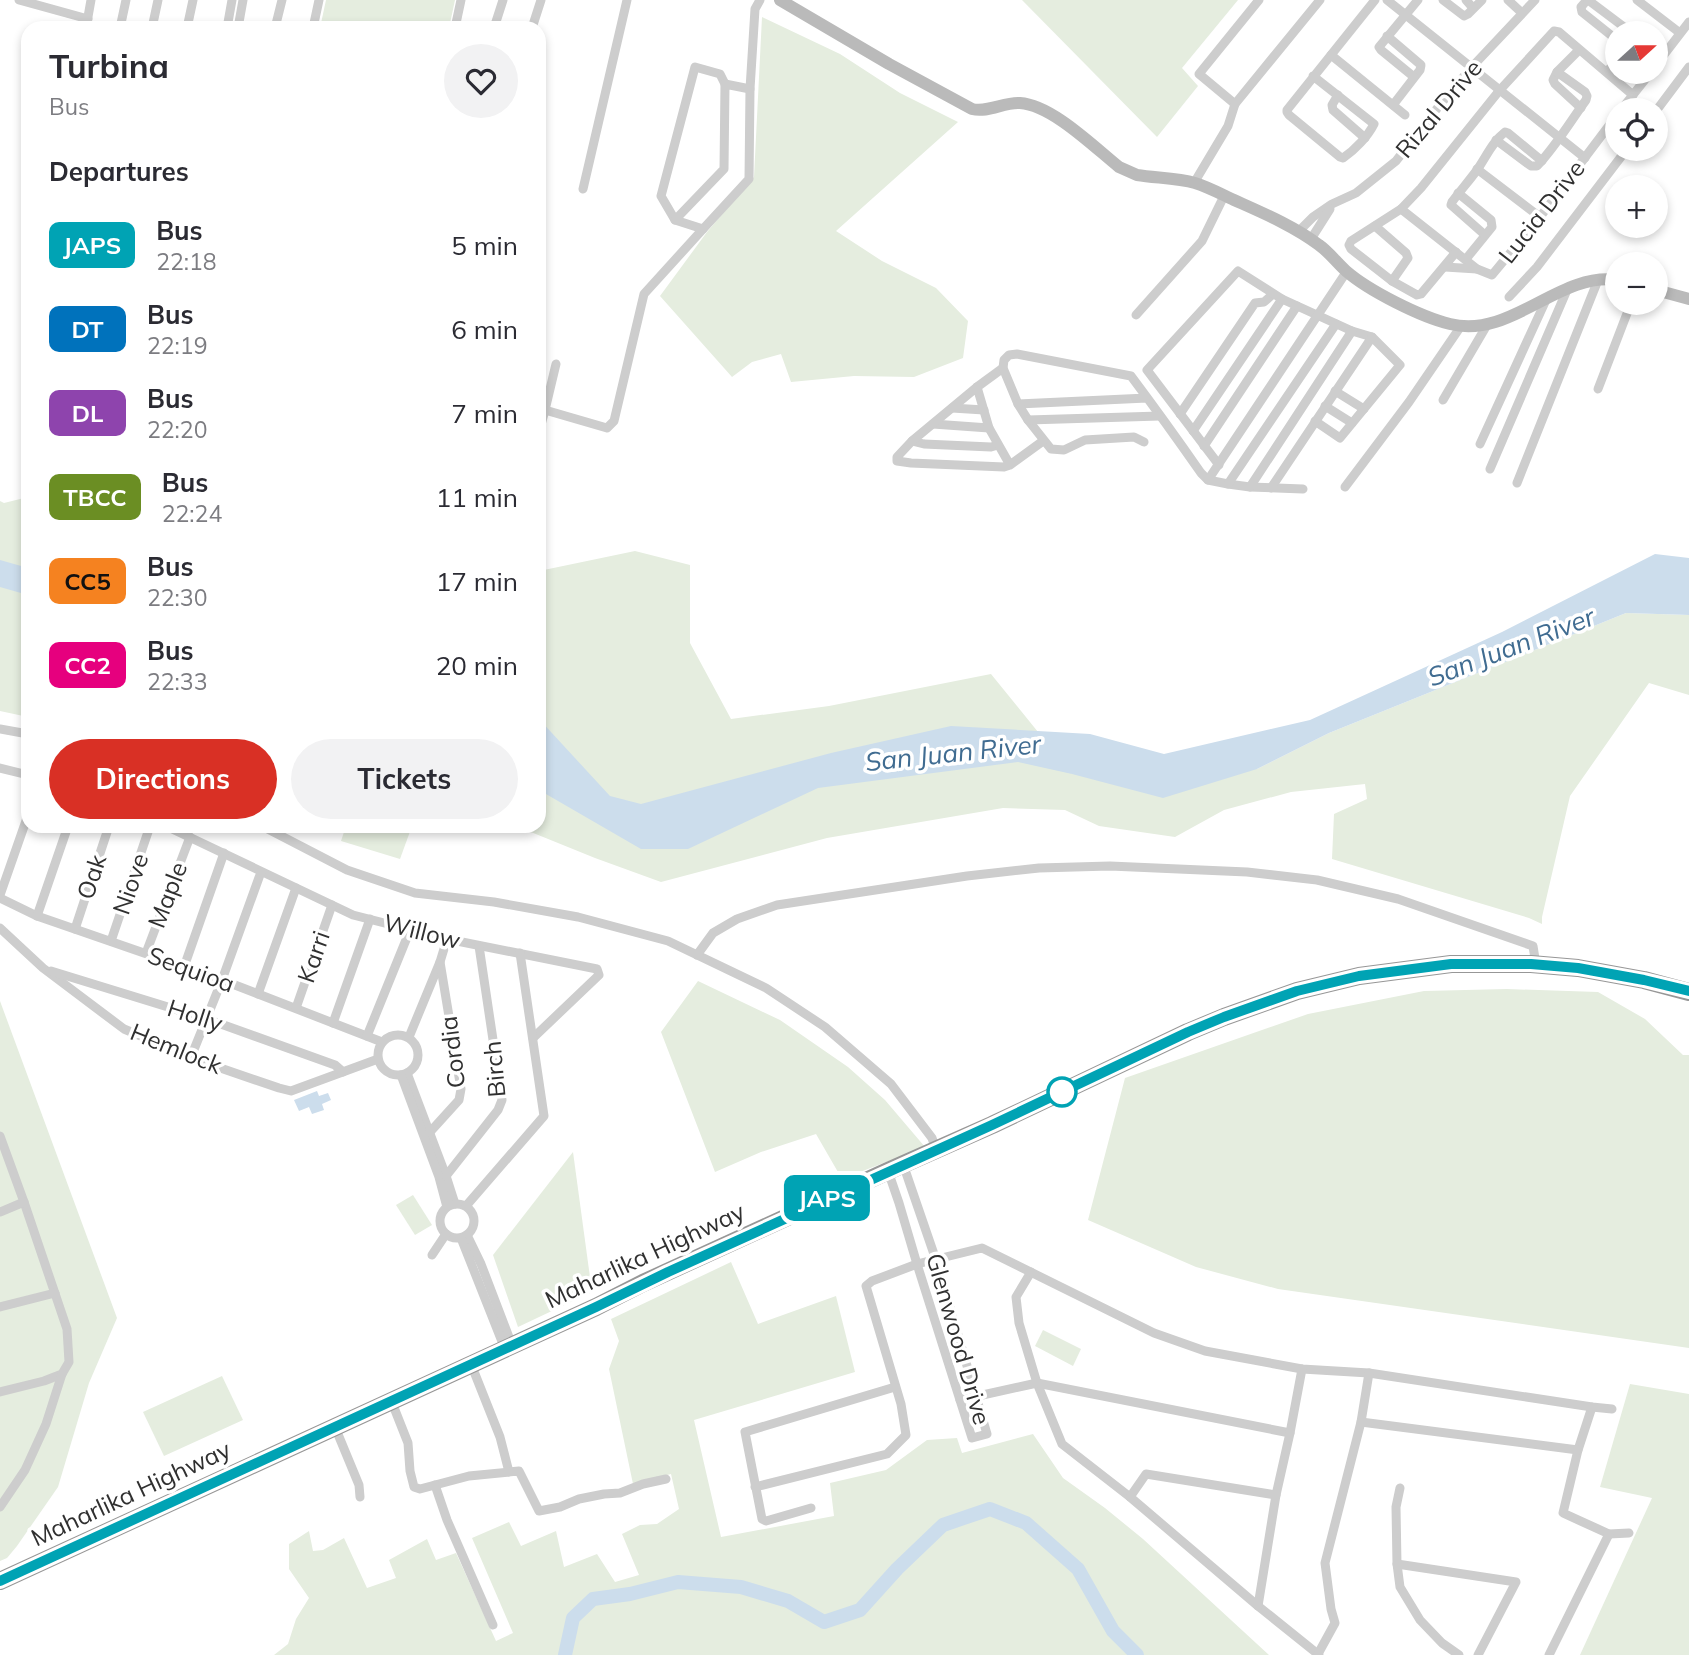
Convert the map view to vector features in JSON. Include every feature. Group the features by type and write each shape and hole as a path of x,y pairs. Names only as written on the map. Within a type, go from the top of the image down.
{"highway":[{"name":"Maharlika Highway","path":"0,1581 596,1307 655,1277 992,1125 1188,1032 1279,996 1359,976 1451,964 1578,968 1689,992"}],"main road":[{"path":"780,0 972,110 980,111 1018,103 1038,107 1128,173 1194,183 1266,214 1311,239 1346,271 1389,298 1434,319 1461,327 1487,325 1506,319 1567,290 1605,280"},
{"path":"1668,293 1689,299"}],"street":[{"path":"19,0 81,21"},
{"path":"87,21 92,0"},
{"path":"122,21 126,0"},
{"path":"154,21 158,0"},
{"path":"188,21 193,0"},
{"path":"228,21 232,0"},
{"path":"239,21 243,0"},
{"path":"277,21 282,0"},
{"path":"314,21 319,0"},
{"path":"456,21 461,0"},
{"path":"496,21 503,0"},
{"path":"534,21 541,0"},
{"path":"583,189 627,0"},
{"path":"546,410 607,428 614,421 644,294 750,179 750,89 755,9 760,0"},
{"path":"1235,104 1199,74 1259,0"},
{"path":"1194,183 1228,126 1235,104 1320,0"},
{"path":"1313,76 1374,124 1343,158 1287,113 1287,110 1313,76 1375,0"},
{"path":"1387,0 1585,158"},
{"path":"1414,77 1380,47 1418,0"},
{"path":"1443,0 1464,16 1482,0"},
{"path":"1466,0 1474,8"},
{"path":"1508,0 1522,13"},
{"name":"Rizal Drive","path":"1298,232 1313,217 1356,193 1396,161 1471,68 1535,0"},
{"path":"1605,30 1583,12 1581,7 1587,0 1616,21"},
{"path":"1637,0 1680,33"},
{"path":"1668,49 1689,22"},
{"path":"1456,253 1421,294 1417,295 1392,281 1349,245 1401,209 1499,91 1554,31 1559,32 1605,70"},
{"path":"1387,36 1421,65 1393,106"},
{"path":"1579,50 1554,77 1555,84 1581,108"},
{"path":"1331,55 1405,115"},
{"path":"675,220 724,169 725,84 720,74 695,67 661,196 675,220 703,229"},
{"path":"1666,98 1689,67"},
{"path":"1485,235 1451,205 1504,132 1542,161 1587,96 1558,72"},
{"path":"725,84 750,89"},
{"path":"1621,84 1633,94"},
{"path":"1630,98 1641,84"},
{"path":"1338,95 1332,105 1333,110 1364,138"},
{"name":"Lucia Drive","path":"1477,269 1492,275 1605,132"},
{"path":"1509,297 1537,267 1618,161"},
{"path":"1477,169 1540,217"},
{"path":"1458,193 1492,220 1492,227 1466,259"},
{"path":"1136,315 1202,241 1224,196"},
{"path":"1311,239 1332,204"},
{"path":"1401,209 1477,269"},
{"path":"1375,226 1406,253 1408,258 1392,281"},
{"path":"1445,267 1477,269"},
{"path":"1219,465 1147,370 1238,271 1278,297 1371,337 1400,365 1340,438 1315,421"},
{"path":"1208,480 1346,271"},
{"path":"1517,483 1598,280"},
{"path":"1490,469 1567,290"},
{"path":"1180,414 1255,303 1278,297"},
{"path":"1193,431 1278,297"},
{"path":"1480,444 1546,300"},
{"path":"1204,446 1297,306"},
{"path":"1598,389 1626,315"},
{"path":"1228,484 1336,324"},
{"path":"1443,400 1487,325"},
{"path":"1345,487 1461,327"},
{"path":"1250,487 1352,331"},
{"path":"1271,488 1371,337"},
{"path":"1144,442 1134,438 1085,440 1063,450 1051,449 1018,404 1003,368 1004,359 1017,354 1131,376 1208,480 1250,487 1303,489"},
{"path":"546,406 556,364"},
{"path":"1003,368 912,442 897,457 897,461 1010,466 1043,441"},
{"path":"977,387 989,428 1010,466"},
{"path":"1335,391 1364,409"},
{"path":"1018,404 1147,398"},
{"path":"1325,406 1352,424"},
{"path":"952,408 984,410"},
{"path":"1028,420 1160,416"},
{"path":"933,424 989,428"},
{"path":"912,442 990,447 998,445"},
{"path":"0,729 21,733"},
{"path":"0,768 21,773"},
{"path":"0,897 22,833"},
{"path":"37,916 66,833"},
{"name":"Oak","path":"75,929 107,833"},
{"name":"Niove","path":"111,941 148,833"},
{"name":"Willow","path":"181,833 353,915 447,939 597,969 599,975 533,1038"},
{"path":"276,833 347,870 415,893 494,902 578,917 668,941 766,988 825,1027 891,1084 932,1138 936,1150"},
{"name":"Maple","path":"146,953 190,837"},
{"path":"184,967 223,853"},
{"path":"697,955 713,933 737,919 777,905 967,876 1039,868 1110,866 1247,872 1317,880 1398,899 1533,946 1535,965"},
{"path":"191,1058 261,872"},
{"path":"258,994 296,888"},
{"name":"Sequioa","path":"0,897 37,916 222,980 382,1042"},
{"name":"Karri","path":"296,1008 332,905"},
{"path":"333,1023 370,919"},
{"name":"Hemlock","path":"0,928 43,968 124,1028 191,1058 291,1091 378,1059"},
{"path":"367,1036 410,930"},
{"path":"409,1037 447,939"},
{"name":"Birch","path":"446,1175 498,1110 502,1100 479,946"},
{"path":"466,1206 544,1116 520,953"},
{"name":"Cordia","path":"430,1132 459,1100 461,1089 440,962"},
{"name":"Holly","path":"43,968 207,1019 335,1065 343,1072"},
{"path":"397,1034 409,1037 417,1046 416,1065 404,1074 389,1073 380,1065 379,1047 386,1038 397,1034"},
{"path":"404,1074 446,1175 451,1205"},
{"path":"404,1074 451,1205"},
{"path":"0,1136 67,1329 69,1363 62,1374 46,1424 25,1470 0,1507"},
{"name":"Glenwood Drive","path":"896,1167 936,1260 987,1434 972,1438 899,1203 896,1167"},
{"path":"0,1212 24,1202"},
{"path":"451,1205 466,1206 474,1220 474,1226 464,1236 450,1237 443,1230 440,1220 443,1210 451,1205"},
{"path":"432,1255 446,1234"},
{"path":"464,1236 481,1264 508,1347"},
{"path":"755,1487 887,1454 906,1435 901,1404 866,1286 872,1281 917,1264 982,1248 1154,1333 1205,1351 1302,1369 1369,1373 1612,1409"},
{"path":"1031,1272 1016,1297 1019,1323 1037,1383 1062,1444 1130,1497 1319,1655 1335,1623 1325,1563 1361,1422 1369,1373"},
{"path":"0,1307 55,1293"},
{"path":"471,1364 500,1437 509,1472"},
{"path":"1258,1606 1276,1495 1302,1369"},
{"path":"0,1392 62,1374"},
{"path":"960,1400 1037,1383 1290,1433"},
{"path":"811,1508 762,1520 745,1432 895,1387"},
{"path":"391,1400 408,1443 414,1486 420,1489 469,1476 519,1471 539,1511 560,1507 579,1499 620,1493 643,1483 666,1479"},
{"path":"1591,1408 1563,1513 1609,1534 1629,1532"},
{"path":"1361,1422 1578,1450"},
{"path":"335,1427 359,1485 360,1497"},
{"path":"1130,1497 1146,1474 1276,1495"},
{"path":"435,1485 447,1520 493,1625"},
{"path":"1400,1489 1395,1507 1400,1587 1420,1620 1442,1643 1459,1655"},
{"path":"1549,1655 1609,1534"},
{"path":"1397,1564 1516,1583 1478,1655"}],"shaded area":[{"path":"326,0 455,0 450,21 322,21"},
{"path":"1022,0 1238,0 1182,68 1198,86 1157,137"},
{"path":"762,17 840,54 900,93 958,122 836,231 882,261 936,288 968,321 963,358 914,377 854,376 791,382 781,354 752,362 732,377 660,296 707,232 754,177"},
{"path":"21,499 21,716 0,711 0,501 4,503"},
{"path":"635,551 690,565 690,643 731,719 829,706 991,674 1072,774 1257,769 1329,733 1626,613 1689,615 1689,695 1649,683 1570,796 1542,924 1332,859 1334,814 1367,799 1365,784 1291,792 1224,810 1175,837 1099,826 1065,810 1003,808 827,838 661,882 533,833 546,833 546,570"},
{"path":"344,833 409,833 400,859 341,841"},
{"path":"698,981 780,1020 848,1067 885,1100 925,1147 842,1179 816,1134 761,1152 715,1172 661,1032"},
{"path":"1507,989 1598,992 1645,1019 1683,1055 1689,1055 1689,1348 1278,1289 1196,1267 1088,1220 1125,1078 1308,1014 1424,991"},
{"path":"0,1001 117,1318 89,1383 58,1487 17,1546 7,1558 0,1561"},
{"path":"573,1152 592,1292 518,1327 493,1255"},
{"path":"413,1195 432,1225 415,1235 396,1205"},
{"path":"731,1262 758,1324 836,1296 855,1372 694,1420 721,1537 834,1516 830,1483 886,1470 927,1440 957,1438 962,1453 1033,1434 1063,1478 1143,1539 1269,1655 274,1655 288,1644 296,1619 309,1598 289,1569 289,1544 309,1531 313,1551 323,1550 344,1538 367,1588 396,1578 389,1560 427,1539 436,1560 456,1553 496,1641 513,1633 472,1538 509,1522 521,1546 556,1531 564,1567 597,1554 615,1582 639,1575 622,1534 640,1525 657,1524 679,1509 671,1474 633,1484 609,1369 619,1341 611,1319"},
{"path":"1043,1330 1081,1349 1073,1366 1035,1346"},
{"path":"222,1376 243,1420 164,1456 143,1412"},
{"path":"1630,1384 1689,1394 1689,1655 1580,1655 1652,1498 1600,1487"}],"water":[{"name":"San Juan River","path":"1655,554 1689,558 1689,615 1626,613 1329,733 1257,769 1163,798 1018,762 818,788 688,849 641,849 546,794 546,727 610,796 641,804 831,753 951,726 1090,734 1164,754 1310,720 1502,632"},
{"path":"0,560 21,566 21,593 0,587"},
{"path":"317,1091 319,1096 328,1093 331,1100 322,1104 324,1110 312,1114 309,1107 299,1111 294,1100"}],"waterway":[{"path":"565,1655 573,1618 593,1599 630,1594 678,1582 741,1587 788,1601 824,1622 860,1610 897,1569 943,1525 990,1509 1026,1523 1078,1569 1113,1631 1137,1655"}],"bus line":[{"name":"JAPS","path":"0,1581 596,1307 785,1217 992,1125 1188,1032 1279,996 1359,976 1451,964 1531,964 1578,968 1689,991"}]}
